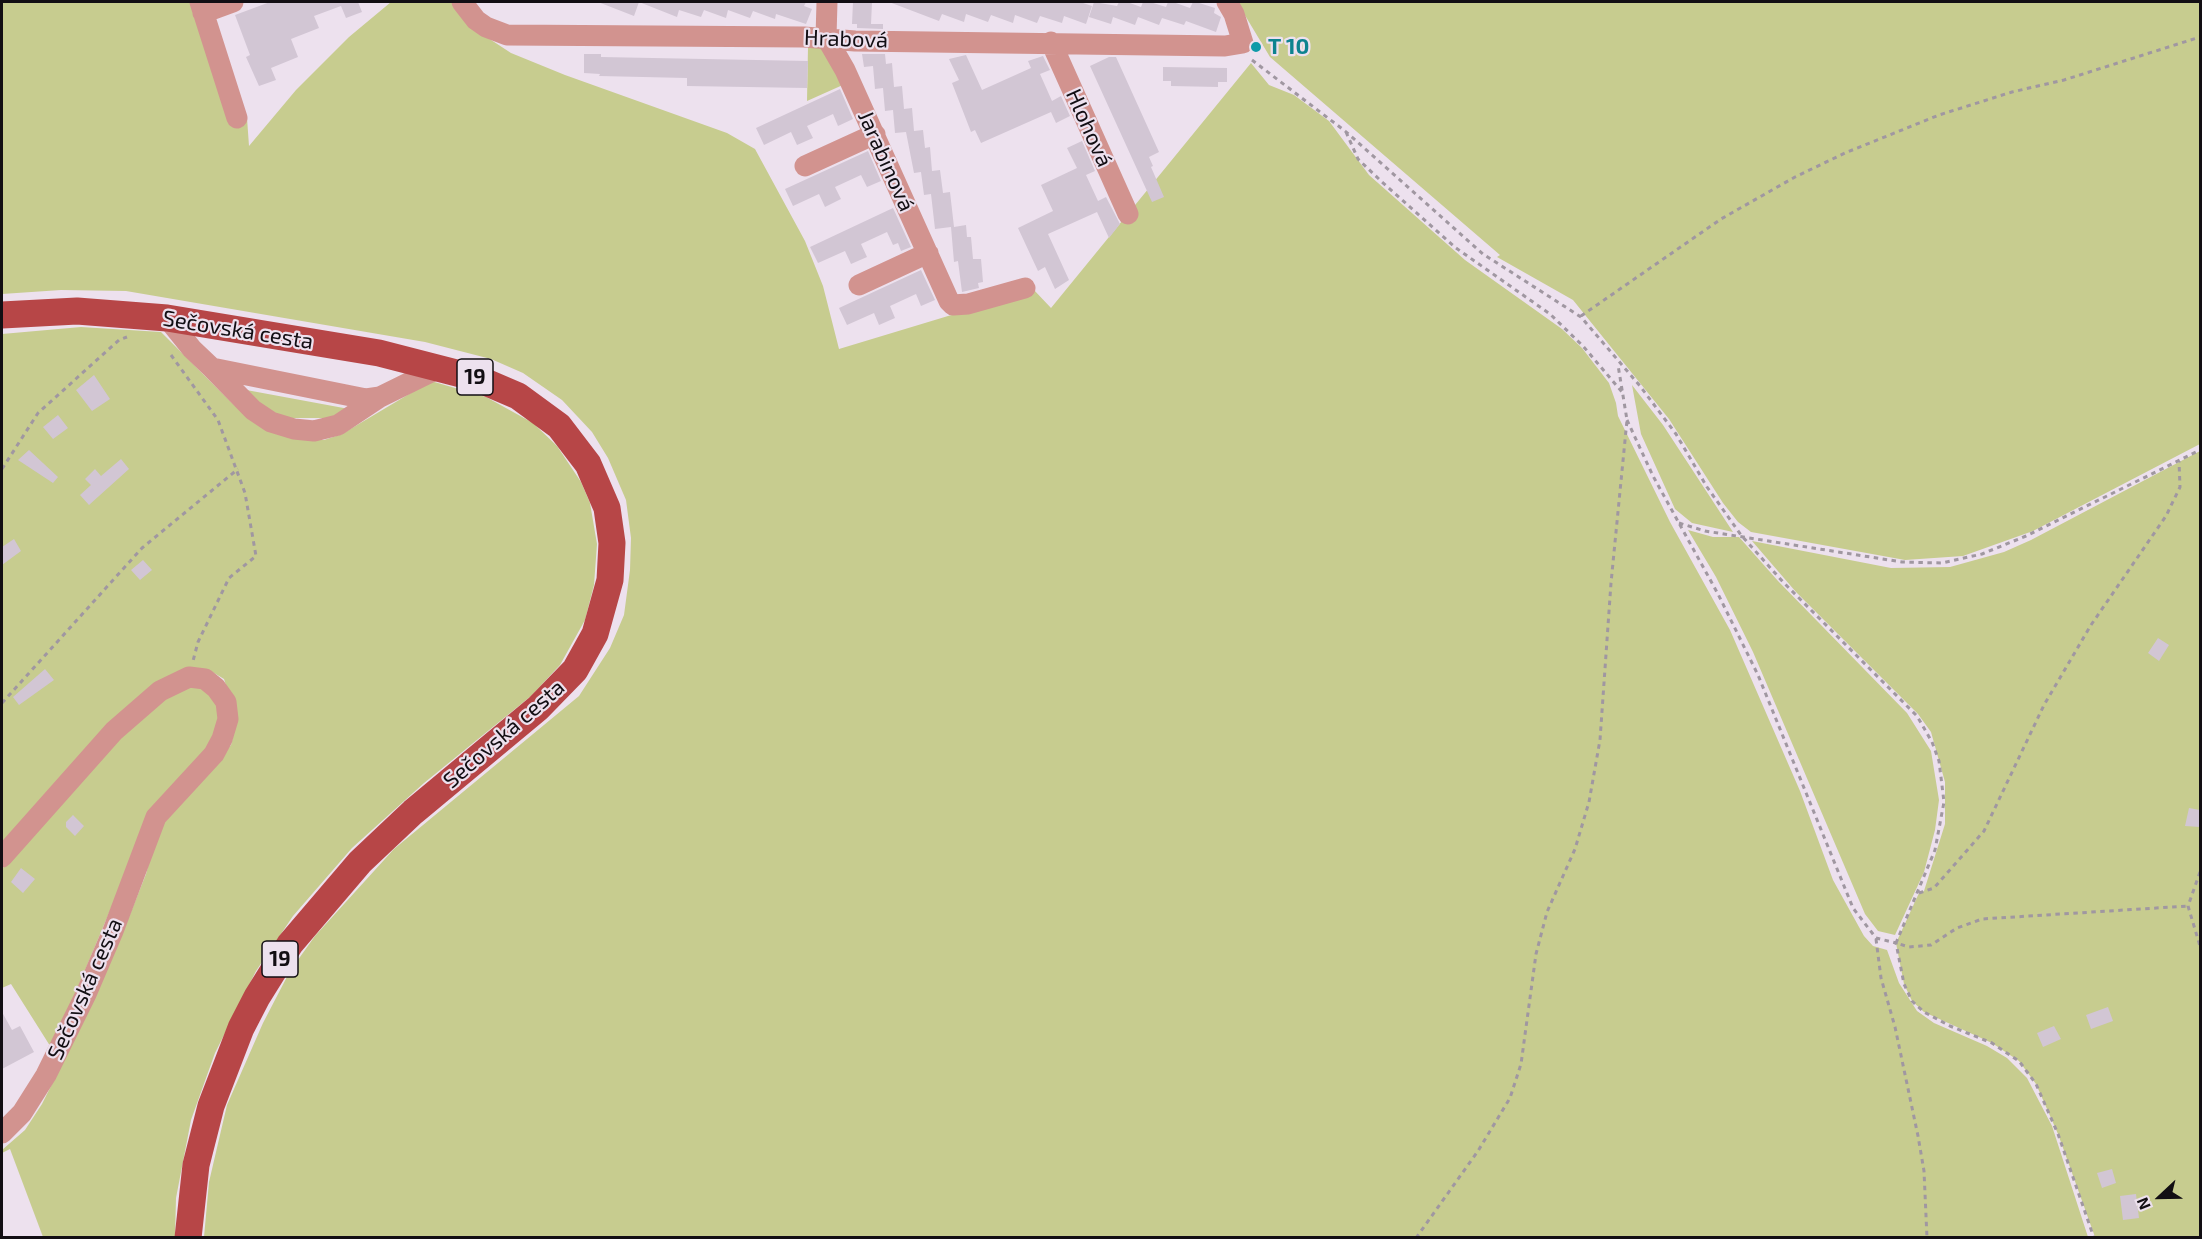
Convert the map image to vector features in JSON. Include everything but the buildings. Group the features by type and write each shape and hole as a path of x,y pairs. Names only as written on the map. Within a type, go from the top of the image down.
{"main road":[{"name":"Sečovská cesta","path":"2,315 77,311 167,318 273,334 441,367 476,378 518,396 554,421 581,452 603,494 610,524 610,580 601,618 585,654 554,693 384,838 342,880 290,944 241,1028 219,1082 196,1164 188,1238"}],"street":[{"path":"233,2 202,7 237,118"},
{"name":"Hrabová","path":"462,2 481,24 496,33 507,35 826,37 855,41 1225,46 1243,43"},
{"path":"826,37 827,2"},
{"path":"1227,2 1234,14 1243,43"},
{"name":"Jarabinová","path":"826,37 834,48 875,134 949,301 953,305 968,304 1025,288"},
{"name":"Hlohová","path":"1051,42 1128,214"},
{"path":"805,166 875,134"},
{"path":"859,285 928,254"},
{"path":"167,318 192,349 252,410 271,422 294,429 314,431 338,425 380,397 441,367"},
{"path":"212,368 366,399 380,397"},
{"path":"2,856 114,731 160,691 189,677"},
{"name":"Sečovská cesta","path":"2,1132 22,1113 46,1075 86,994 113,931 156,817 214,754 222,739 228,719 226,702 205,679 189,677"}],"path":[{"path":"1581,317 1721,219 1795,177 1835,158 1939,115 2012,92 2064,80 2200,38"},
{"path":"1243,43 1253,60 1345,130 1483,254 1581,317 1640,386 1676,434 1707,487 1741,535 1783,582 1917,716 1932,742 1942,779 1941,826 1919,893 1896,943 1904,984 1912,1001 1924,1012 1992,1043 2019,1061 2036,1084 2058,1134 2094,1238"},
{"path":"1345,130 1358,159 1382,183 1456,248 1550,314 1583,346 1624,394"},
{"path":"2,469 38,413 119,340 137,337"},
{"path":"170,348 170,355 218,420 238,469 256,556 229,578 198,642 189,677"},
{"path":"1416,1238 1478,1151 1510,1098 1521,1064 1536,954 1547,912 1575,849 1589,802 1600,740 1611,583 1628,420 1618,363"},
{"path":"1628,420 1677,522 1718,594 1758,675 1853,908 1876,938 1881,978 1895,1028 1924,1171 1927,1238"},
{"path":"1677,522 1704,531 1902,562 1942,563 1982,554 2026,536 2200,450"},
{"path":"1919,893 1934,888 1983,831 2044,705 2091,625 2166,516 2180,487 2179,461"},
{"path":"2,702 142,548 238,469"},
{"path":"2200,872 2188,906 2200,946"},
{"path":"1876,938 1909,947 1931,945 1957,928 1982,919 2188,906"}],"green space":[{"path":"2,2 191,2 247,118 249,146 296,90 349,37 391,2 454,2 485,36 511,53 565,75 727,133 755,149 805,241 823,286 839,349 1034,290 1051,308 1251,63 1269,85 1294,95 1329,121 1369,175 1465,260 1562,329 1582,348 1609,383 1618,416 1670,522 1730,630 1800,791 1833,880 1864,936 1873,946 1887,950 1899,983 1917,1011 1934,1023 1987,1046 2007,1058 2027,1078 2052,1126 2088,1237 204,1237 209,1182 227,1105 263,1023 290,971 315,936 394,849 579,696 610,648 624,615 630,570 631,538 626,500 608,458 592,432 562,400 523,373 491,359 425,342 126,291 61,290 2,294"},
{"path":"1237,2 2200,2 2200,444 2033,531 1963,556 1905,560 1751,532 1738,522 1723,503 1669,419 1573,300 1497,257 1500,255 1270,57"},
{"path":"808,47 823,47 845,84 807,101"},
{"path":"81,327 161,332 234,405 304,438 324,440 342,434 431,381 486,397 533,423 557,446 581,482 590,503 597,544 594,585 585,620 560,665 531,696 424,783 352,848 293,916 256,971 215,1053 191,1120 176,1198 175,1237 43,1237 10,1149 2,1153 2,1150 25,1130 42,1104 72,1044 121,937 146,874 158,830 231,745 237,720 224,679 209,670 196,668 2,848 2,334"},
{"path":"1632,385 1663,425 1733,532 1692,523 1675,509 1641,434"},
{"path":"241,389 349,409 329,418 287,418 273,413"},
{"path":"2200,451 2200,1237 2095,1237 2058,1134 2036,1084 2019,1061 1992,1043 1924,1012 1912,1001 1904,984 1896,943 1919,893 1924,891 1945,824 1945,782 1931,732 1918,714 1796,592 1752,541 1891,568 1950,567 2004,552 2031,540"},
{"path":"1688,530 1713,537 1739,537 1778,581 1907,713 1931,751 1939,800 1935,830 1924,872 1895,935 1878,931 1865,914 1753,652 1716,577"},
{"path":"197,685 219,701 221,730 140,839 52,1049 11,984 2,988 2,869 105,752 168,695"}],"place":[{"name":"T 10","path":"1256,47"}]}
